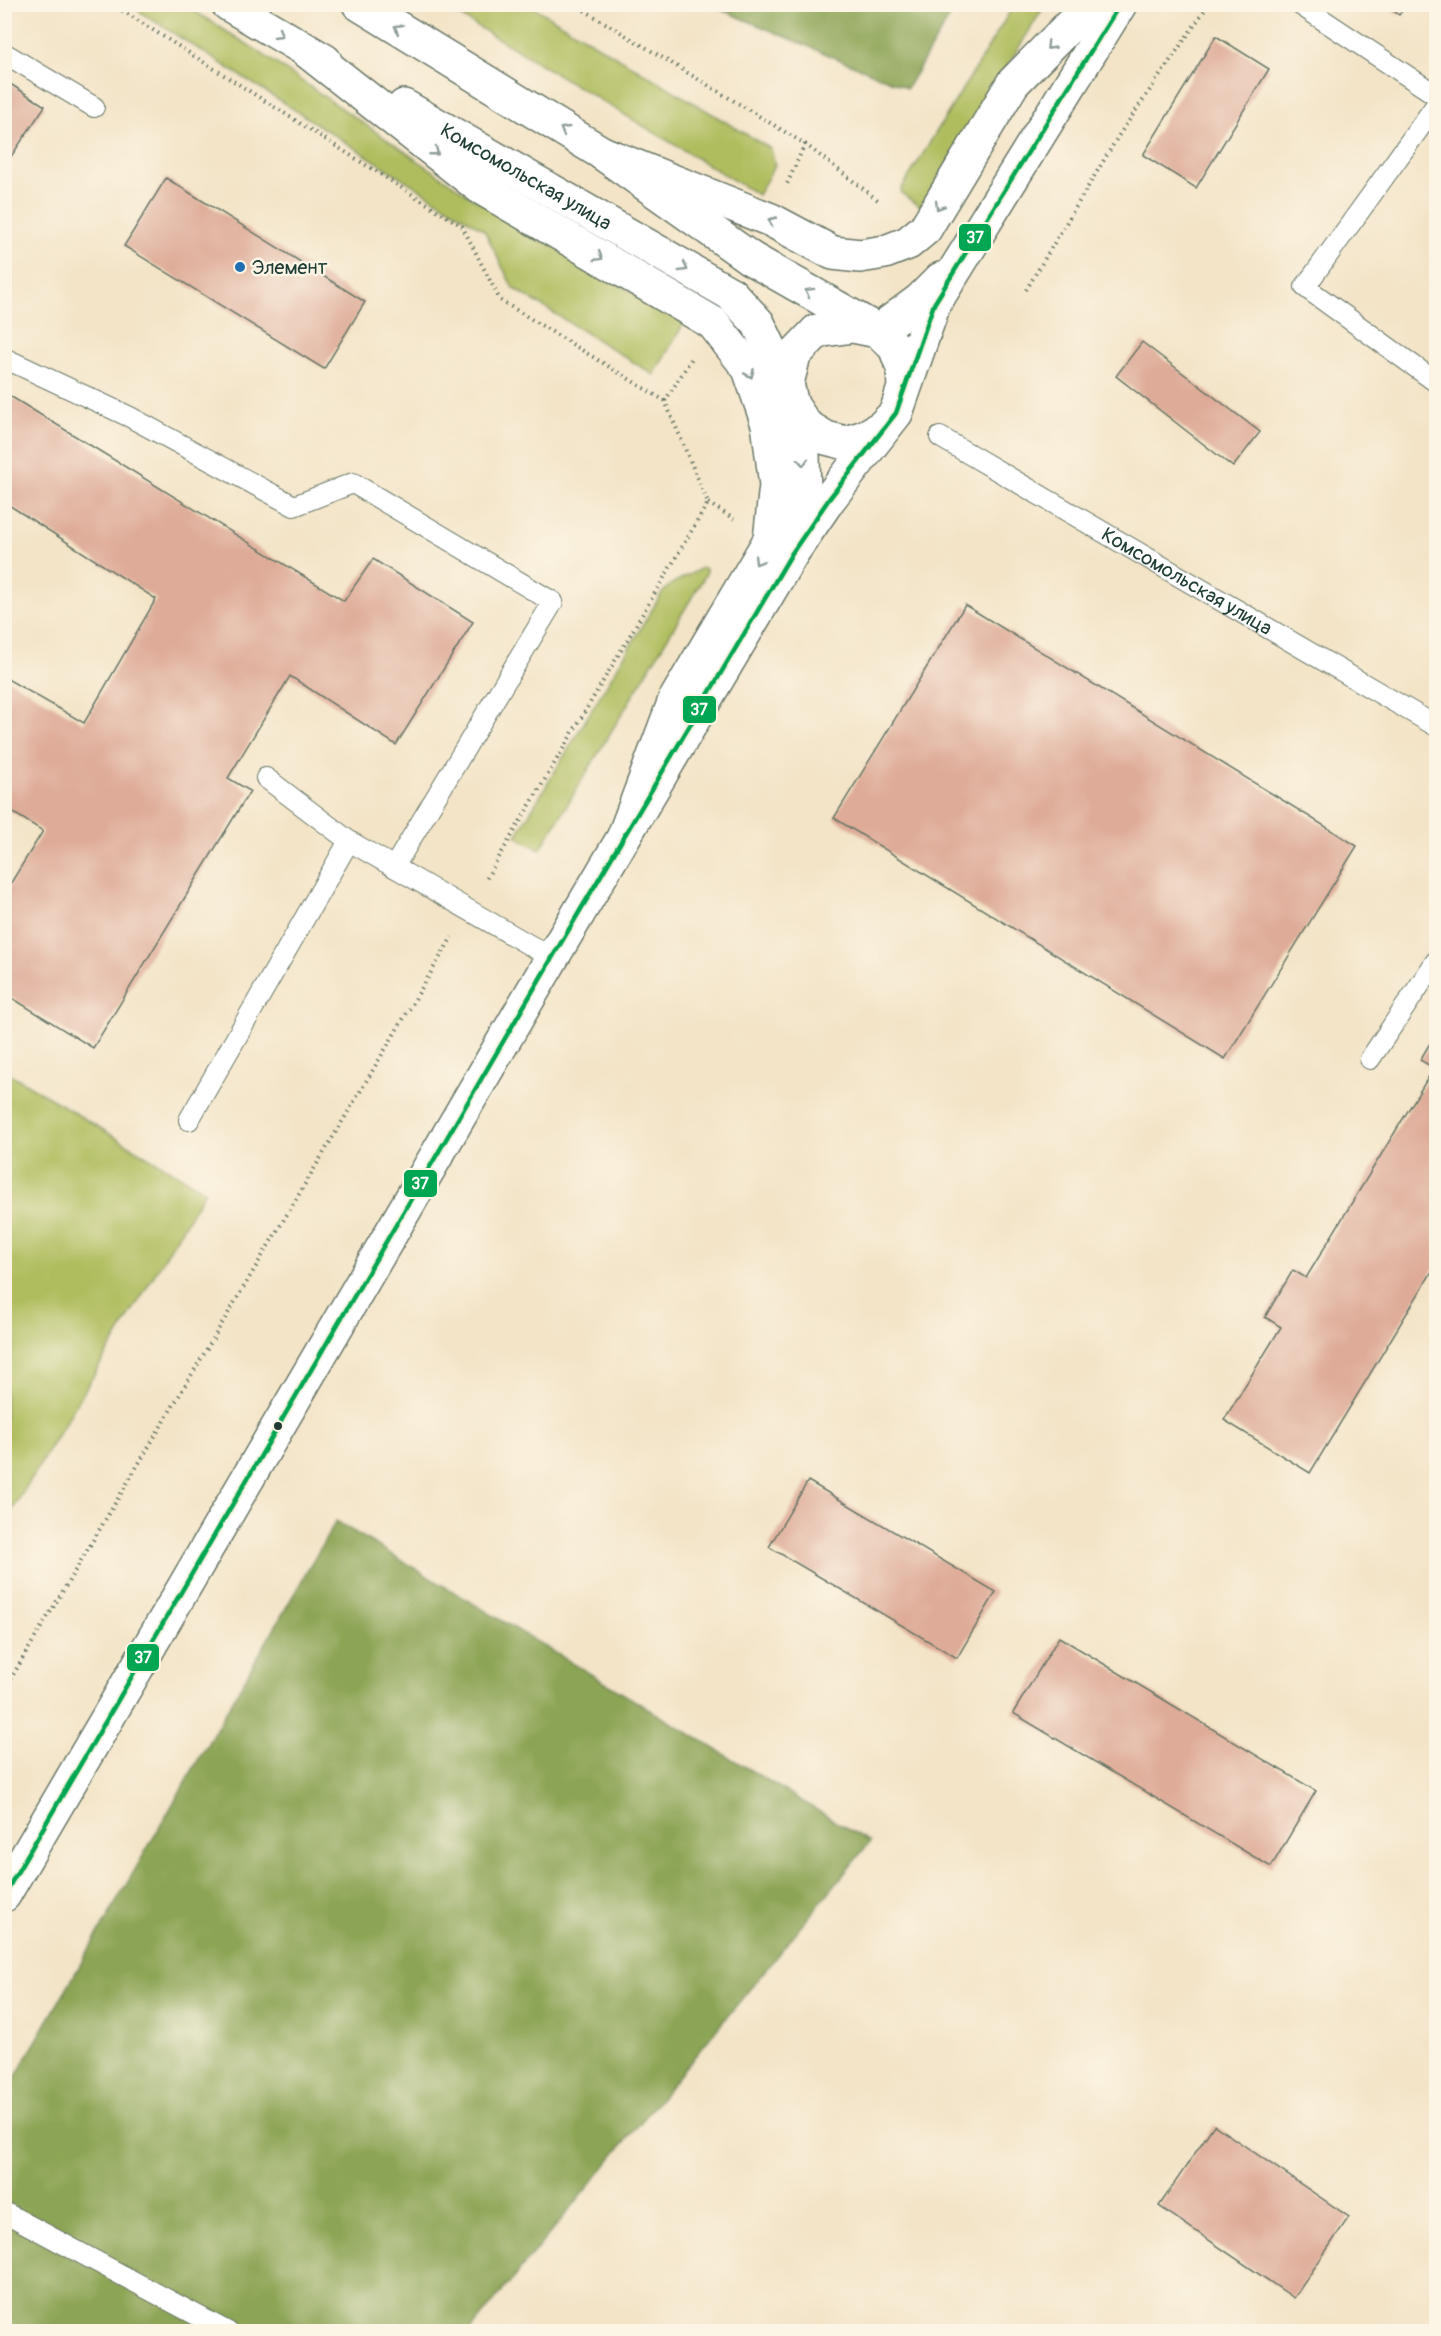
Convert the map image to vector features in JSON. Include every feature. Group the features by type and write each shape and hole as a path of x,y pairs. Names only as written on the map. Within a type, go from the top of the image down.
{"main road":[{"name":"Комсомольская улица","path":"228,4 731,294 758,324 790,395"},
{"path":"359,4 602,153 750,258 878,331 895,346 903,368 904,387 896,413 882,427 865,437 846,443 826,438 806,426 790,395"},
{"path":"602,153 771,220 833,253 868,255 885,252 908,243 926,229 1013,83 1090,4"},
{"path":"4,1895 552,958 792,553 829,499 896,413 934,304 1120,4"},
{"path":"307,51 480,188 713,323 749,369 768,424 775,475 770,540 675,700 624,836"},
{"path":"792,553 804,496 803,454 790,395 794,355 817,332 852,326 878,331 920,300 965,254"}],"lane":[{"path":"1299,4 1437,94"},
{"path":"4,53 94,107"},
{"path":"1437,105 1305,287 1437,382"},
{"path":"4,358 130,417 294,506 353,483 553,602 394,867"},
{"name":"Комсомольская улица","path":"940,437 1437,726"},
{"path":"266,778 349,841 552,958"},
{"path":"189,1120 349,841"},
{"path":"1370,1059 1437,961"},
{"path":"4,2212 228,2331"}],"path":[{"path":"112,4 462,226 500,300 666,401 708,503 738,521"},
{"path":"574,4 805,144 879,201"},
{"path":"1026,290 1119,135 1209,4"},
{"path":"771,220 805,144"},
{"path":"666,401 697,350"},
{"path":"4,1690 708,503"}],"green space":[{"path":"129,5 185,5 256,50 473,198 684,323 654,375 513,288 484,230"},
{"path":"442,5 530,5 771,149 775,165 758,195"},
{"path":"710,5 957,5 907,88"},
{"path":"1014,5 1045,5 921,207 901,193 902,188"},
{"path":"702,568 706,569 706,574 540,850 516,836 662,593 671,584"},
{"path":"5,1071 205,1191 5,1522"},
{"path":"336,1521 870,1842 470,2331 5,2332 5,2095"}],"building":[{"path":"1384,4 1407,4 1399,15"},
{"path":"1216,36 1269,69 1196,188 1143,155"},
{"path":"4,80 45,106 4,167"},
{"path":"166,178 365,302 324,369 124,246"},
{"path":"1142,342 1260,432 1233,467 1116,376"},
{"path":"10,396 344,601 373,559 473,622 396,745 290,676 228,778 250,791 93,1048 4,993 4,894 43,831 4,807 4,677 84,723 156,599 4,502 4,405"},
{"path":"965,605 1357,846 1225,1059 834,818"},
{"path":"1436,1033 1436,1265 1310,1473 1224,1420 1281,1327 1265,1317 1293,1270 1306,1278 1434,1068 1420,1060"},
{"path":"808,1481 996,1592 957,1658 769,1547"},
{"path":"1059,1637 1316,1791 1271,1867 1013,1713"},
{"path":"1214,2125 1349,2217 1294,2298 1159,2206"}],"transit line":[{"name":"37","path":"4,1895 552,958 792,553 829,499 896,413 934,304 1120,4"}],"place":[{"name":"Элемент","path":"240,267"}]}
